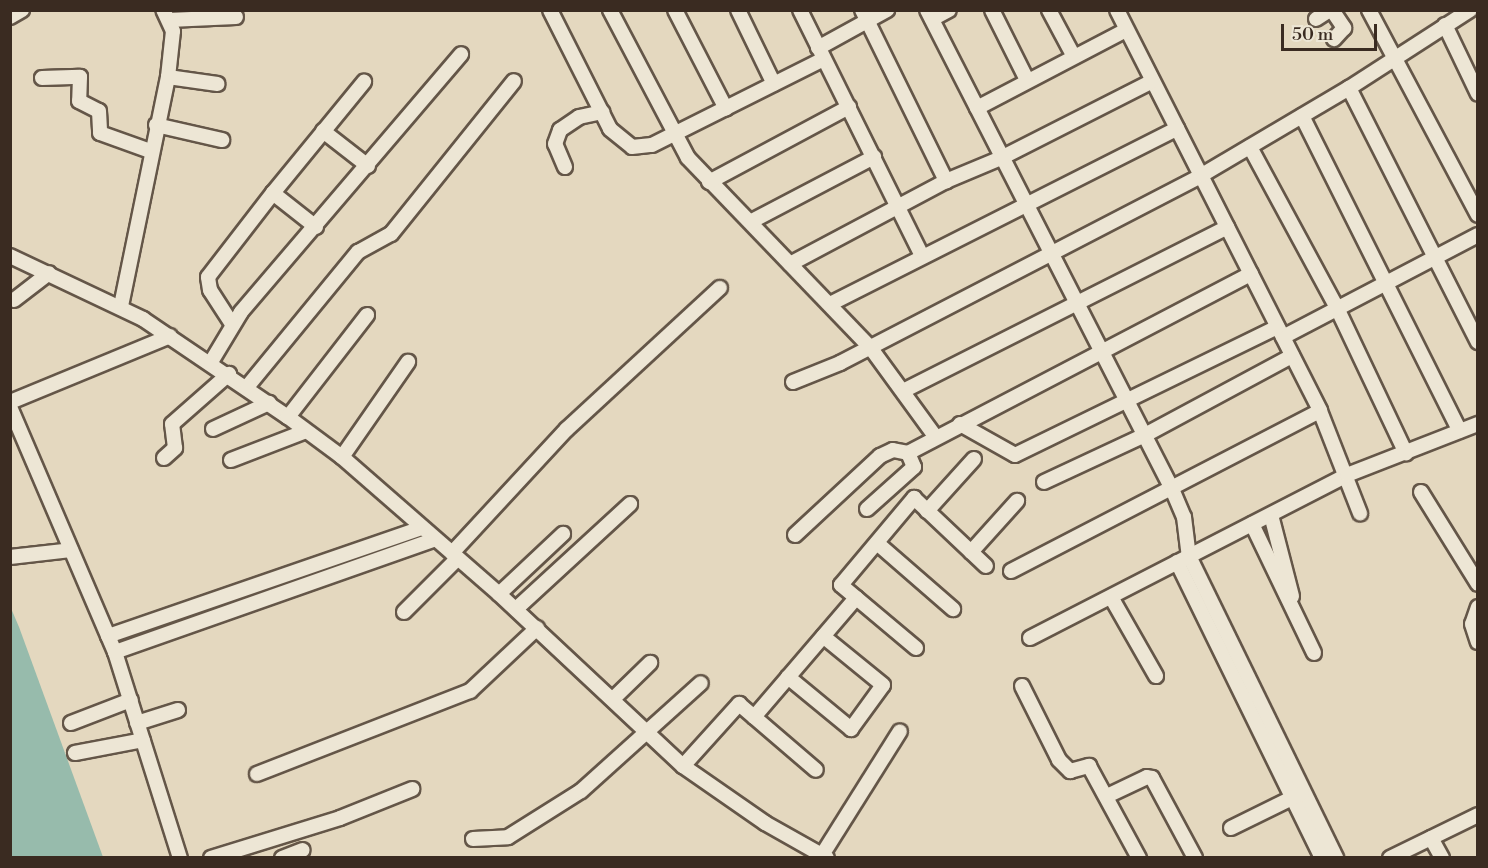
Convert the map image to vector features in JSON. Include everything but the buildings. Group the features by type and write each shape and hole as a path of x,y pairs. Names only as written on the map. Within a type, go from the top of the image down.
{"street":[{"path":"10,17 22,10"},
{"path":"550,10 610,129 632,147 652,145 726,110 774,84 821,53 865,16 887,10"},
{"path":"610,10 673,135 709,182 752,220 790,264 870,346 904,390 935,436"},
{"path":"675,10 726,110"},
{"path":"738,10 774,84"},
{"path":"800,10 922,256"},
{"path":"950,10 930,15 1026,207 1104,353 1172,489 1184,517 1183,559 1251,710 1275,742"},
{"path":"992,10 1027,80"},
{"path":"1049,10 1073,55"},
{"path":"1117,10 1320,411 1360,513"},
{"path":"1316,19 1331,10 1344,28 1334,39"},
{"path":"1369,10 1478,215"},
{"path":"794,382 1052,255 1202,175 1349,88 1470,10"},
{"path":"121,306 150,151 168,77 173,35 166,15 236,17"},
{"path":"865,16 946,181"},
{"path":"1445,25 1477,94"},
{"path":"977,108 1073,55 1126,30"},
{"path":"212,362 232,324 461,54"},
{"path":"42,78 80,76 83,80 79,101 99,111 98,129 102,135 150,151"},
{"path":"168,77 218,84"},
{"path":"247,387 358,252 391,234 514,81"},
{"path":"790,264 946,181 1001,158 1153,81"},
{"path":"232,324 210,290 208,277 363,82"},
{"path":"1349,88 1478,342"},
{"path":"709,182 849,107"},
{"path":"565,167 555,144 561,130 579,117 602,112"},
{"path":"1302,116 1460,431"},
{"path":"156,125 222,140"},
{"path":"830,304 1177,129"},
{"path":"323,131 368,166"},
{"path":"1250,147 1337,308 1406,453"},
{"path":"752,220 874,157"},
{"path":"273,193 316,227"},
{"path":"904,390 1227,227"},
{"path":"960,424 1015,455 1280,332 1337,308 1478,235"},
{"path":"10,256 121,306 212,362 288,417 342,457 516,609 683,766 765,823 824,856 900,731"},
{"path":"14,300 49,273"},
{"path":"795,535 880,456 893,450 908,453 935,436 1104,353 1251,274"},
{"path":"404,612 567,429 720,288"},
{"path":"288,417 367,315"},
{"path":"10,402 170,336"},
{"path":"1044,482 1144,435 1292,357"},
{"path":"342,457 408,362"},
{"path":"164,458 175,448 172,424 229,374"},
{"path":"213,429 268,403"},
{"path":"10,407 108,636 131,700 180,858"},
{"path":"1011,571 1320,411"},
{"path":"1030,638 1347,475 1478,424"},
{"path":"231,460 306,431"},
{"path":"867,509 914,467 908,453"},
{"path":"927,511 974,459"},
{"path":"1421,492 1478,585"},
{"path":"916,648 841,585 914,498 986,566"},
{"path":"970,552 1017,501"},
{"path":"516,609 630,504"},
{"path":"1271,515 1287,567 1293,604"},
{"path":"1252,524 1293,604 1314,653"},
{"path":"108,636 422,528"},
{"path":"499,594 563,534"},
{"path":"114,652 435,539"},
{"path":"877,543 953,609"},
{"path":"10,557 71,550"},
{"path":"1183,559 1263,702 1275,742 1300,794 1336,858"},
{"path":"1111,597 1155,676"},
{"path":"754,717 856,598"},
{"path":"1478,607 1472,624 1478,642"},
{"path":"257,774 470,691 537,628"},
{"path":"788,677 851,729 884,685 824,636"},
{"path":"613,699 650,663"},
{"path":"473,839 512,835 581,791 648,734 701,683"},
{"path":"1022,686 1064,767 1070,771 1088,765 1107,796 1138,858"},
{"path":"71,723 131,700"},
{"path":"1251,710 1263,702"},
{"path":"683,766 739,704 816,770"},
{"path":"137,723 178,710"},
{"path":"75,753 143,740"},
{"path":"1107,796 1147,777 1152,778 1195,858"},
{"path":"211,858 340,818 412,789"},
{"path":"1231,828 1300,794"},
{"path":"1300,794 1322,858"},
{"path":"1390,858 1478,815"},
{"path":"1431,838 1442,858"},
{"path":"282,858 303,850"}],"shaded area":[{"path":"10,606 19,627 103,857 11,857"}]}
